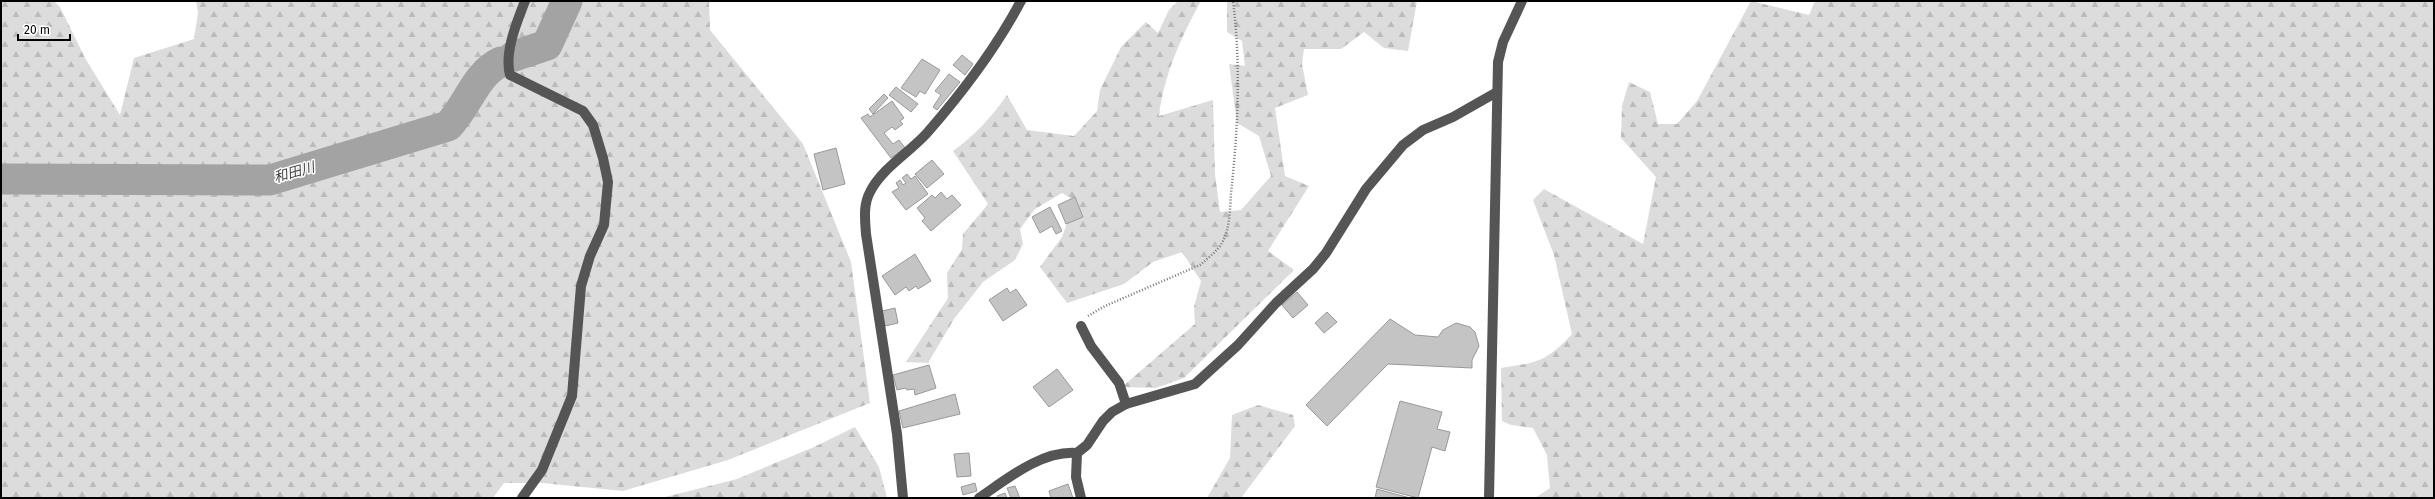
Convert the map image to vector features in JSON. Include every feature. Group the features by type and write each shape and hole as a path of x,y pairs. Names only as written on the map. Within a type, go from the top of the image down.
{"street":[{"path":"522,498 542,470 572,396 581,286 590,256 604,225 608,182 603,158 593,125 583,111 510,75 507,66 515,28 525,1"},
{"path":"903,498 897,434 884,363 873,272 866,234 865,206 870,192 878,179 926,134 981,64 1008,25 1021,1"},
{"path":"1489,498 1498,62 1503,42 1522,1"},
{"path":"980,498 1008,478 1048,457 1066,452 1077,453 1088,445 1103,421 1112,412 1126,404 1195,384 1238,346 1276,303 1313,268 1326,253 1366,189 1403,144 1423,130 1453,117 1497,92"},
{"path":"1081,326 1091,346 1119,383 1126,404"},
{"path":"1077,453 1076,477 1081,498"}],"path":[{"path":"1081,326 1088,316 1105,306 1200,265 1213,255 1223,241 1228,223 1234,165 1238,74 1233,1"}],"green space":[{"path":"1,1 54,1 60,7 85,58 120,115 134,58 194,39 198,13 196,1 709,1 710,30 803,144 851,262 870,403 728,460 623,491 542,483 504,483 493,498 1,498"},
{"path":"1178,1 1201,1 1174,57 1161,101 1159,116 1213,100 1215,174 1220,212 1241,210 1271,176 1259,136 1237,123 1229,64 1245,66 1242,41 1227,32 1227,1 1417,1 1408,51 1384,48 1364,32 1341,49 1304,49 1302,64 1308,95 1275,108 1285,176 1309,186 1268,251 1294,270 1184,378 1156,388 1122,387 1195,324 1194,307 1201,281 1182,252 1153,262 1124,284 1067,303 1040,267 1062,237 1075,201 1062,193 1035,209 1020,229 1023,244 1015,260 983,282 954,319 928,363 906,362 948,298 947,273 962,249 963,234 988,204 953,151 982,126 1007,95 1027,130 1074,136 1097,111 1100,90 1121,47 1146,22 1158,33 1169,10"},
{"path":"1751,1 1809,15 1815,1 2434,1 2434,498 1535,498 1550,488 1547,455 1533,428 1511,425 1502,421 1501,368 1541,359 1555,350 1572,334 1554,255 1533,200 1544,189 1643,244 1656,177 1621,138 1622,106 1629,82 1650,92 1658,124 1677,124 1697,101"},
{"path":"1258,405 1293,415 1295,426 1241,498 1207,498 1230,458 1232,415"},
{"path":"855,427 879,467 887,498 661,498 737,479 814,447"}],"building":[{"path":"962,55 973,64 965,75 953,65"},
{"path":"922,59 940,70 925,94 920,91 916,97 901,88"},
{"path":"949,74 960,82 937,110 933,107 941,95 935,91"},
{"path":"896,87 918,104 911,112 889,95"},
{"path":"884,94 888,98 873,114 869,109"},
{"path":"892,101 904,118 900,121 903,124 895,130 892,127 884,133 893,144 899,140 905,148 891,158 861,118 868,114 870,117"},
{"path":"836,148 845,184 823,190 814,154"},
{"path":"932,160 944,174 927,188 915,174"},
{"path":"907,174 911,179 915,176 928,194 906,210 892,192 899,188 896,183 900,180 903,185 906,183 902,178"},
{"path":"941,192 947,199 952,195 961,205 931,231 922,221 925,218 917,208 932,195 935,198"},
{"path":"1075,197 1083,217 1066,224 1058,205"},
{"path":"1050,207 1062,231 1056,234 1052,226 1040,233 1032,217"},
{"path":"915,254 931,281 918,289 916,286 909,291 906,287 895,295 882,276"},
{"path":"1007,288 1010,293 1016,289 1027,305 1003,321 989,300"},
{"path":"1297,292 1308,305 1293,318 1282,305"},
{"path":"895,308 898,323 885,326 882,311"},
{"path":"1327,312 1337,322 1324,333 1315,323"},
{"path":"1390,319 1415,335 1438,337 1443,330 1456,323 1470,327 1475,332 1479,346 1472,360 1472,368 1388,364 1327,426 1306,405"},
{"path":"929,365 936,388 915,395 914,389 907,390 906,388 897,390 893,375"},
{"path":"1057,369 1073,390 1049,407 1033,387"},
{"path":"955,394 960,414 903,428 899,411"},
{"path":"1400,401 1442,412 1437,429 1450,432 1445,451 1432,447 1418,498 1376,487"},
{"path":"969,453 971,476 957,477 954,454"},
{"path":"975,483 977,491 963,495 961,487"},
{"path":"1068,484 1073,498 1051,498 1049,491"},
{"path":"1015,486 1020,498 1011,498 1007,488"},
{"path":"1377,489 1410,498 1375,498"},
{"path":"1005,493 1007,498 998,498 997,496"}],"waterway":[{"name":"和田川","path":"514,56 547,45 567,1"},
{"name":"和田川","path":"1,179 270,180 448,126 461,110 478,82 492,67 501,62"}]}
